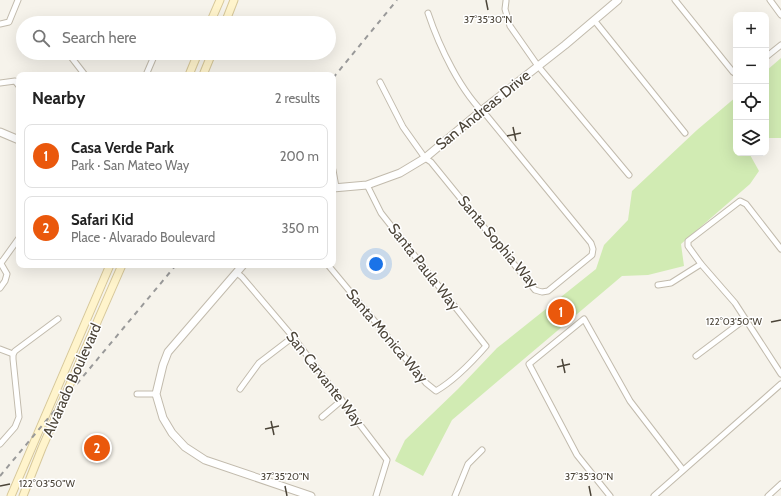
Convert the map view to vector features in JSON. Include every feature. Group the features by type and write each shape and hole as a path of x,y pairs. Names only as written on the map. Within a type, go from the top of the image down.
{"main road":[{"path":"213,16 220,0"},
{"path":"227,16 234,0"},
{"path":"190,72 195,60"},
{"path":"204,72 209,60"},
{"name":"Alvarado Boulevard","path":"11,496 109,268"},
{"name":"Alvarado Boulevard","path":"23,496 42,448 121,268"}],"street":[{"path":"0,24 9,22 18,0"},
{"path":"506,0 505,9 510,26 538,66 629,175"},
{"name":"San Andreas Drive","path":"336,188 367,185 400,173 425,158 618,0"},
{"path":"675,0 733,72"},
{"path":"770,0 781,15"},
{"path":"428,13 434,31 456,77 481,111"},
{"path":"594,20 685,133"},
{"path":"769,55 781,45"},
{"path":"73,60 83,72"},
{"path":"147,72 152,60"},
{"path":"0,83 15,81 16,82"},
{"name":"Santa Sophia Way","path":"380,82 403,127 425,158 431,162 535,290 542,292 548,291 592,255 593,249 591,243 487,116 481,111"},
{"path":"0,132 16,139"},
{"name":"Santa Paula Way","path":"367,185 381,213 486,346"},
{"path":"781,249 746,204 740,201 688,241 688,246 701,264 735,303 744,320 781,374"},
{"path":"0,288 5,281 6,274 0,262 16,242"},
{"path":"658,285 671,283 701,264"},
{"path":"240,268 168,352 163,365 156,394 163,418 172,433 185,447 205,460 311,496"},
{"name":"Santa Monica Way","path":"330,268 426,383 436,391 444,387 486,346"},
{"name":"San Carvante Way","path":"236,273 242,277 293,337 387,460 376,496"},
{"path":"0,444 15,426 19,417 12,359 13,354 58,319"},
{"path":"610,496 577,455 530,364 584,319 630,401 683,470"},
{"path":"696,356 744,320"},
{"path":"240,389 259,363 293,337"},
{"path":"0,349 13,354"},
{"path":"654,496 781,384"},
{"path":"137,394 156,394"},
{"path":"322,417 342,400"},
{"path":"455,496 468,464 482,450"},
{"path":"768,496 781,484"}],"green space":[{"path":"781,58 781,138 769,138 769,68"},
{"path":"733,100 733,156 751,156 759,171 750,184 681,244 684,266 648,275 622,276 452,420 423,476 395,461 405,440 458,389 497,348 596,269 604,245 628,220 632,191 697,130"}],"railway":[{"path":"336,74 397,0"},
{"path":"0,476 173,268"}],"place":[{"name":"Casa Verde Park","path":"561,312"},
{"name":"Safari Kid","path":"97,448"}]}
